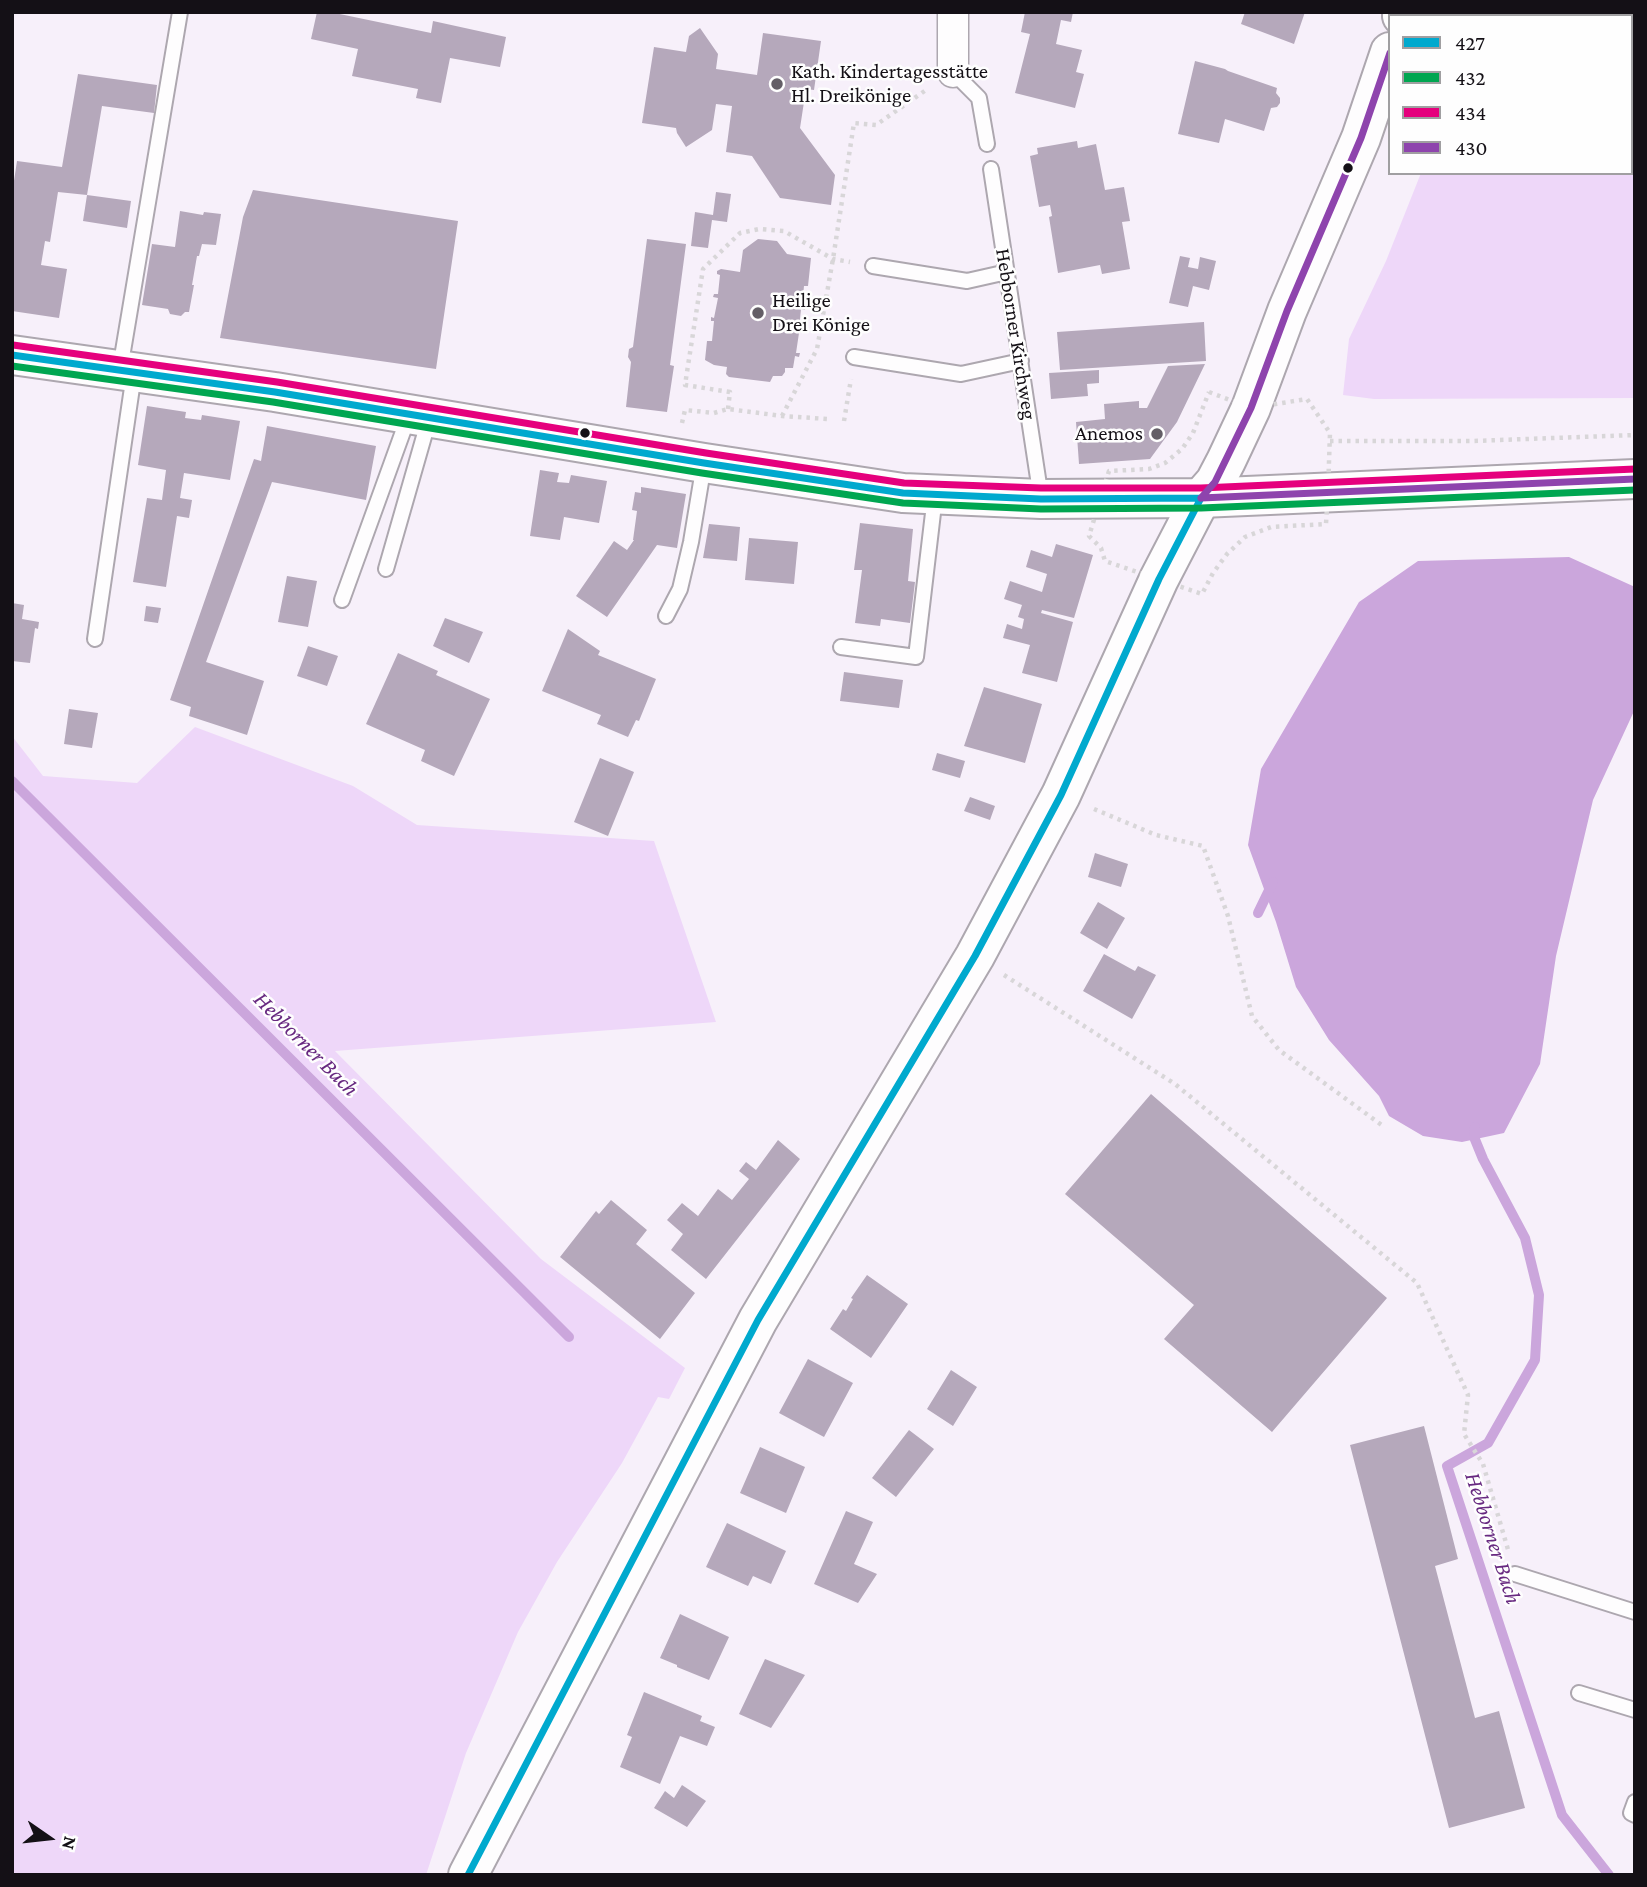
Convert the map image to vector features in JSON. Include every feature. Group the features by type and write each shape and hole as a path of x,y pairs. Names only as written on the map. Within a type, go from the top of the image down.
{"main road":[{"path":"468,1875 758,1320 975,956 1061,795 1159,579 1201,498 1226,461 1251,408 1287,311 1361,138 1388,58"},
{"path":"12,355 275,392 903,493 1041,499 1201,498 1635,478"}],"street":[{"path":"953,12 953,72"}],"lane":[{"path":"95,639 127,371 180,12"},
{"path":"953,72 979,98 987,144"},
{"name":"Hebborner Kirchweg","path":"991,169 1041,499"},
{"path":"873,266 967,281 1007,272"},
{"path":"854,357 961,374 1021,361"},
{"path":"386,569 419,416"},
{"path":"342,600 419,416"},
{"path":"666,616 680,589 704,463"},
{"path":"841,647 916,657 935,495"},
{"path":"1516,1574 1635,1612"},
{"path":"1579,1693 1635,1710"},
{"path":"1635,1802 1631,1813 1635,1815"}],"path":[{"path":"782,416 817,349 855,123 876,125 953,72"},
{"path":"728,409 730,392 685,385 703,269 740,233 759,229 784,231 833,259 873,266"},
{"path":"844,421 854,357"},
{"path":"685,410 714,412 728,409 828,419"},
{"path":"1329,441 1474,441 1635,435"},
{"path":"1061,795 1156,835 1203,846 1228,916 1252,1016 1279,1050 1383,1126"},
{"path":"975,956 1175,1084 1417,1283 1468,1395 1464,1434 1483,1464 1516,1574"}],"shaded area":[{"path":"1635,12 1635,398 1374,399 1343,395 1349,339 1386,261 1420,175 1633,175 1633,14 1462,14"},
{"path":"1569,557 1635,587 1635,709 1593,800 1556,956 1540,1064 1504,1133 1462,1142 1423,1136 1389,1116 1379,1096 1329,1040 1296,987 1248,845 1261,769 1359,602 1418,561"},
{"path":"195,727 353,786 417,825 654,841 716,1022 335,1051 541,1259 685,1368 669,1399 658,1397 622,1463 557,1562 518,1632 466,1753 426,1875 12,1875 12,736 43,776 137,783"}],"building":[{"path":"317,12 330,12 431,33 433,21 506,37 500,67 450,58 441,103 416,98 418,89 352,76 358,49 311,39"},
{"path":"1025,12 1073,12 1071,22 1061,20 1056,44 1082,50 1076,72 1084,74 1075,108 1015,93 1030,34 1021,32"},
{"path":"1245,12 1305,12 1294,44 1241,24"},
{"path":"700,28 718,54 716,69 757,75 763,33 821,41 814,90 806,89 800,128 835,175 831,205 780,198 752,156 726,152 732,106 716,104 712,130 686,147 676,128 642,123 654,47 686,52 689,36"},
{"path":"1195,61 1277,88 1280,103 1271,108 1264,131 1225,119 1219,143 1178,134"},
{"path":"78,74 157,85 154,113 102,106 87,195 58,192 50,242 45,241 41,265 67,269 59,318 12,311 12,194 17,161 62,167"},
{"path":"1077,141 1078,148 1096,144 1105,190 1124,187 1130,221 1122,222 1130,269 1102,274 1100,265 1058,273 1049,217 1052,216 1050,205 1039,207 1030,156 1038,154 1037,148"},
{"path":"253,190 458,221 436,369 220,338 243,217"},
{"path":"716,192 731,194 727,222 712,220 708,248 691,246 695,212 713,215"},
{"path":"87,195 131,201 127,228 83,221"},
{"path":"180,211 203,215 204,212 221,214 216,245 202,244 197,256 189,312 181,316 170,314 168,309 142,305 152,244 175,247"},
{"path":"647,239 686,244 670,365 674,366 667,412 626,407 631,362 628,357 629,349 633,347"},
{"name":"Heilige Drei Könige","path":"758,239 777,241 787,254 811,258 808,286 804,286 802,306 806,306 805,310 801,309 799,329 802,333 799,333 796,353 800,353 799,357 795,356 793,368 785,368 782,376 773,376 770,382 729,377 726,374 727,367 705,360 707,341 712,341 714,321 711,321 711,317 714,318 718,298 713,297 718,294 720,275 717,271 721,269 740,272 743,250"},
{"path":"1180,256 1190,258 1188,267 1198,269 1200,257 1216,261 1209,290 1193,286 1188,307 1169,303"},
{"path":"1204,322 1206,361 1060,370 1057,332"},
{"path":"1205,364 1177,422 1150,459 1079,464 1076,422 1105,419 1104,404 1139,401 1139,408 1147,408 1168,366"},
{"path":"1099,370 1099,383 1087,384 1088,396 1051,399 1049,373"},
{"path":"147,406 186,412 185,418 201,420 202,415 240,421 230,480 184,473 180,498 192,500 189,518 177,516 166,587 133,582 147,498 162,500 166,470 138,465"},
{"path":"267,426 376,446 366,500 272,482 206,662 264,681 247,735 189,716 191,707 170,700 254,459 261,461"},
{"path":"540,470 559,473 557,482 569,483 571,475 607,481 599,523 564,517 560,540 530,536"},
{"path":"641,487 686,494 677,548 657,545 607,617 576,596 614,541 627,550 634,540 637,511 632,510 635,492 641,493"},
{"path":"860,523 913,529 908,581 915,582 910,623 881,619 880,626 855,623 862,570 854,570"},
{"path":"709,524 740,527 737,561 703,558"},
{"path":"749,538 798,542 794,584 745,580"},
{"path":"1056,544 1093,555 1074,618 1042,610 1041,613 1073,622 1057,682 1022,673 1030,645 1003,638 1007,624 1022,629 1024,619 1018,617 1022,605 1004,599 1010,581 1042,592 1047,574 1026,567 1031,550 1052,557"},
{"path":"287,576 317,581 308,627 278,622"},
{"path":"12,603 24,605 22,619 39,622 38,629 35,628 30,663 12,661"},
{"path":"146,606 161,608 158,623 144,621"},
{"path":"445,618 483,632 469,663 433,646"},
{"path":"568,629 600,651 598,655 656,679 639,721 636,720 628,737 597,724 601,715 542,691"},
{"path":"308,646 338,656 327,686 297,676"},
{"path":"398,653 438,671 436,675 490,699 454,776 421,761 425,750 366,724"},
{"path":"844,672 903,680 899,708 840,701"},
{"path":"984,687 1042,704 1025,763 964,746"},
{"path":"69,709 98,713 92,748 64,744"},
{"path":"937,753 965,761 960,778 932,770"},
{"path":"600,758 634,772 608,836 574,822"},
{"path":"970,797 995,806 990,820 964,811"},
{"path":"1095,853 1128,864 1121,887 1088,877"},
{"path":"1098,902 1125,918 1107,949 1080,933"},
{"path":"1104,954 1135,971 1138,966 1156,975 1132,1019 1083,991"},
{"path":"1151,1094 1387,1298 1272,1432 1164,1339 1194,1305 1065,1194"},
{"path":"778,1140 800,1159 706,1279 671,1250 683,1234 667,1220 682,1203 698,1216 718,1189 732,1200 749,1179 739,1171 746,1162 756,1170"},
{"path":"611,1200 647,1230 636,1244 695,1293 660,1339 560,1257 596,1211 599,1214"},
{"path":"867,1275 908,1304 871,1358 830,1329 843,1309 846,1311 853,1299 851,1298"},
{"path":"808,1359 853,1383 824,1437 779,1413"},
{"path":"951,1370 977,1387 953,1426 927,1409"},
{"path":"1424,1426 1458,1559 1435,1566 1475,1718 1499,1711 1525,1808 1449,1828 1350,1445"},
{"path":"909,1430 934,1449 896,1497 872,1478"},
{"path":"760,1447 805,1467 786,1513 740,1493"},
{"path":"846,1511 873,1522 854,1564 877,1574 858,1603 814,1584"},
{"path":"727,1523 786,1551 771,1584 753,1576 748,1586 706,1567"},
{"path":"680,1614 729,1637 709,1680 660,1658"},
{"path":"765,1659 805,1675 771,1728 739,1714"},
{"path":"644,1692 702,1716 700,1721 715,1727 707,1746 680,1736 660,1784 620,1767 632,1737 627,1735"},
{"path":"682,1785 706,1801 687,1827 654,1808 665,1791 674,1798"}],"waterway":[{"name":"Hebborner Bach","path":"12,781 569,1337"},
{"name":"Hebborner Bach","path":"1258,913 1273,882"},
{"name":"Hebborner Bach","path":"1475,1127 1474,1137 1483,1159 1525,1238 1539,1295 1535,1360 1488,1443 1447,1466 1562,1815 1609,1875"}],"transit line":[{"name":"430","path":"1201,498 1215,482 1251,408 1287,311 1361,138 1388,59"},
{"name":"434","path":"13,345 277,382 904,483 1041,488 1201,488 1635,469"},
{"name":"427","path":"12,355 275,392 903,493 1041,499 1201,498"},
{"name":"432","path":"12,366 273,402 702,473 903,503 1041,509 1201,508 1635,490"},
{"name":"430","path":"1201,498 1635,479"},
{"name":"427","path":"468,1875 758,1320 975,956 1061,795 1159,579 1201,498"}],"place":[{"name":"Kath. Kindertagesstätte Hl. Dreikönige","path":"777,84"},
{"name":"Heilige Drei Könige","path":"758,313"},
{"name":"Anemos","path":"1157,434"}]}
